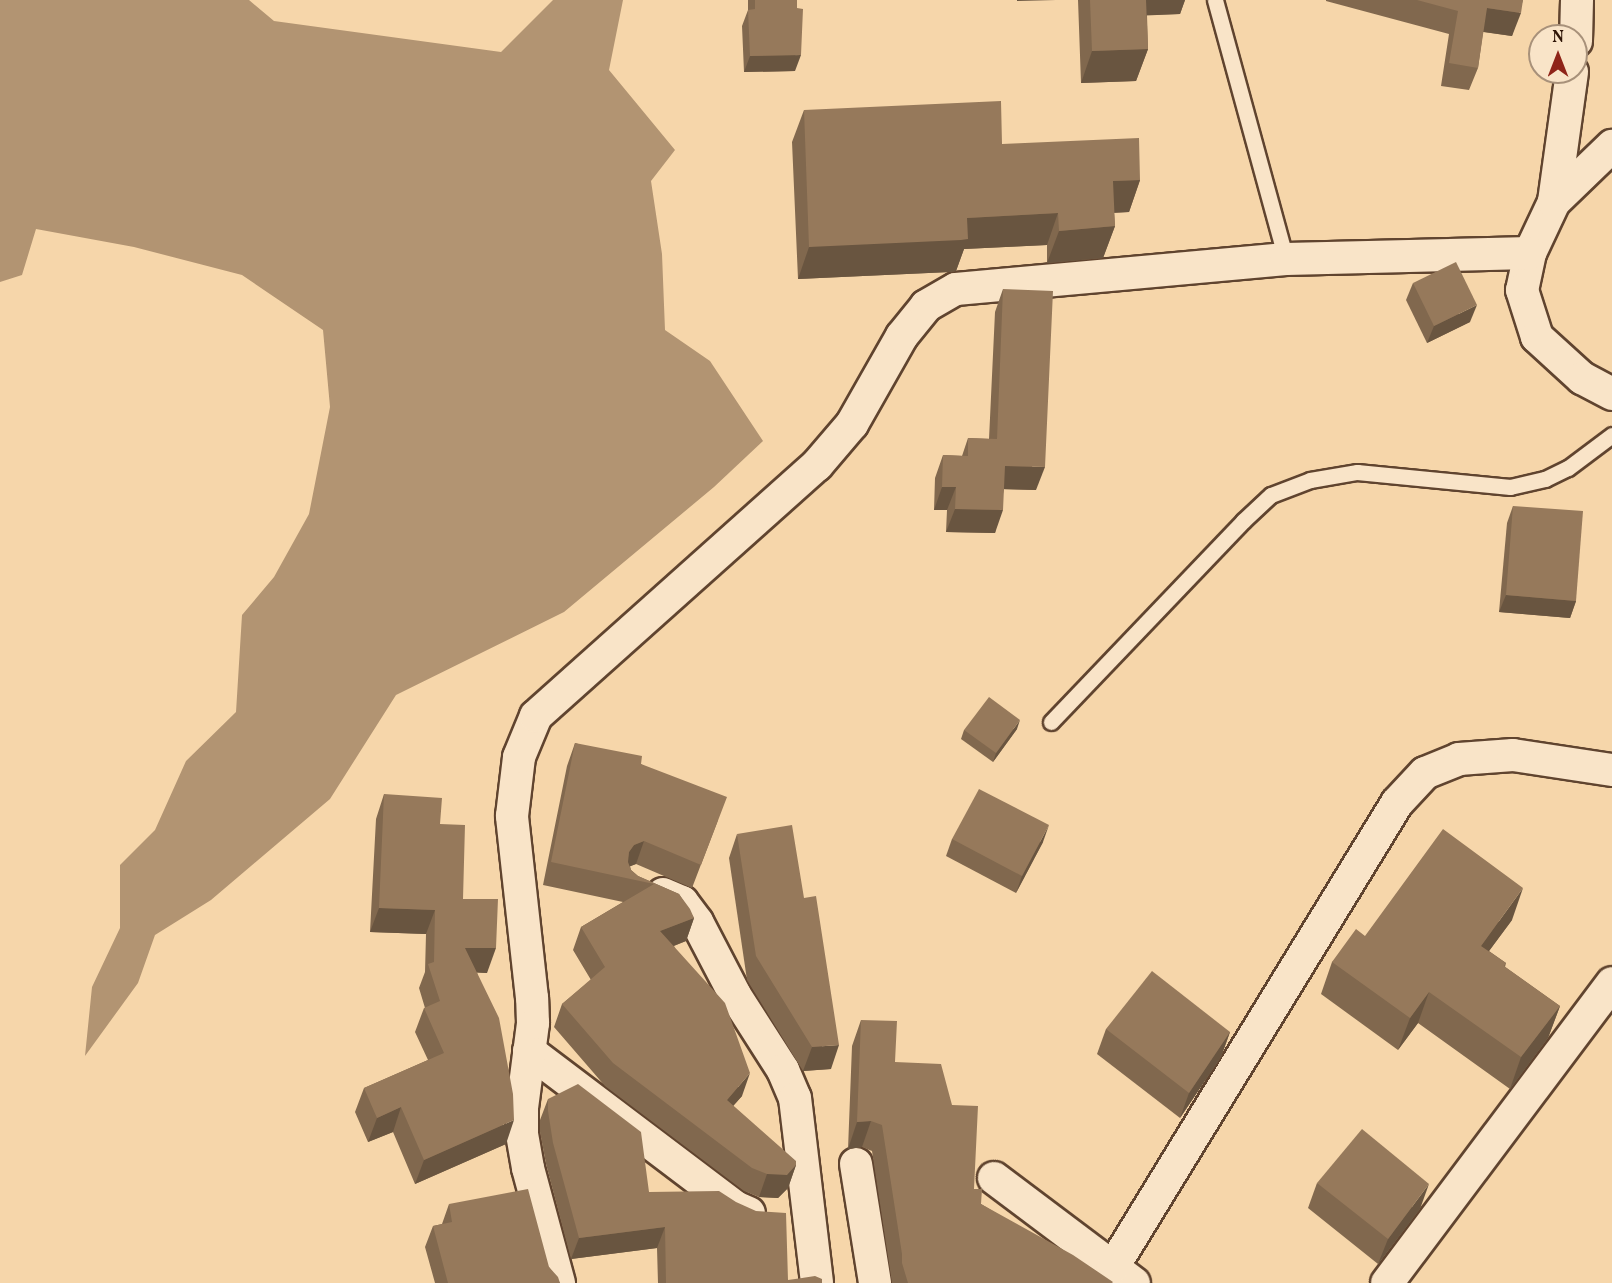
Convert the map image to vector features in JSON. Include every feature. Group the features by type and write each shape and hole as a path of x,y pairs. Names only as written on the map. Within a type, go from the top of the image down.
{"street":[{"path":"1577,24 1578,0"},
{"path":"1570,84 1554,202 1530,253 1522,290 1537,337 1582,378 1612,394"},
{"path":"1554,202 1612,146"},
{"path":"559,1283 528,1168 522,1134 532,998 512,816 519,757 537,716 817,465 852,424 902,336 926,306 956,289 1286,259 1530,253"},
{"path":"994,1178 1124,1275 1397,803 1425,773 1459,759 1513,755 1612,770"},
{"path":"637,882 682,902 698,922 735,995 783,1070 795,1098 790,1217 817,1283"},
{"path":"1387,1283 1612,983"},
{"path":"529,1050 735,1207 755,1215 790,1217"},
{"path":"856,1164 875,1283"}],"lane":[{"path":"1215,0 1286,259"},
{"path":"1050,722 1243,520 1271,495 1310,480 1357,472 1510,487 1545,479 1568,468 1612,435"}],"shaded area":[{"path":"0,0 249,0 274,21 501,52 553,0 623,0 609,70 675,150 651,181 662,254 665,330 710,361 763,441 714,487 564,612 396,695 330,799 211,900 155,935 138,983 85,1056 92,987 120,928 120,865 155,830 186,761 236,712 242,615 274,577 309,514 330,407 323,330 242,275 134,247 36,229 22,275 0,282"}],"building":[{"path":"755,0 797,0 797,8 803,9 801,55 750,56 748,10 755,9"},
{"path":"1090,0 1146,0 1148,49 1092,51"},
{"path":"1417,0 1523,0 1521,13 1487,8 1478,68 1449,63 1458,11"},
{"path":"1001,101 1002,144 1139,138 1140,180 1113,181 1115,226 1059,231 1058,213 967,218 968,239 809,247 804,110"},
{"path":"1456,262 1477,305 1434,326 1413,283"},
{"path":"1003,289 1053,291 1045,467 1005,466 1003,510 955,509 956,487 942,487 943,455 968,456 968,438 997,439"},
{"path":"1513,506 1583,511 1576,601 1506,595"},
{"path":"989,697 1020,720 996,753 964,730"},
{"path":"575,743 642,756 641,764 727,797 701,865 644,841 634,845 629,852 628,862 631,870 638,876 679,894 690,909 694,918 660,931 725,1003 750,1073 727,1100 796,1161 796,1165 787,1175 767,1174 752,1168 613,1063 562,1004 605,967 581,927 654,884 551,862"},
{"path":"979,789 1049,825 1022,876 952,839"},
{"path":"384,794 442,798 440,824 465,825 463,899 498,899 496,948 465,948 499,1018 513,1094 514,1120 424,1160 401,1107 377,1118 364,1088 444,1053 424,1008 440,1001 428,964 434,962 435,910 379,908"},
{"path":"792,825 804,898 816,896 839,1045 812,1047 756,956 737,834"},
{"path":"1443,829 1523,888 1481,946 1506,963 1504,966 1560,1006 1521,1057 1429,992 1410,1018 1332,962 1356,929 1365,936"},
{"path":"1152,971 1230,1032 1189,1093 1106,1029"},
{"path":"861,1020 897,1021 895,1062 941,1064 952,1105 978,1106 974,1189 982,1189 981,1204 1073,1255 1112,1283 908,1283 902,1263 882,1125 871,1121 857,1122"},
{"path":"578,1084 641,1132 649,1192 719,1191 756,1211 786,1213 788,1280 815,1276 822,1279 822,1283 666,1283 665,1227 579,1238 553,1143 548,1111 548,1099"},
{"path":"1362,1129 1429,1184 1388,1239 1317,1183"},
{"path":"528,1189 549,1267 560,1283 448,1283 433,1226 452,1222 449,1204"}]}
